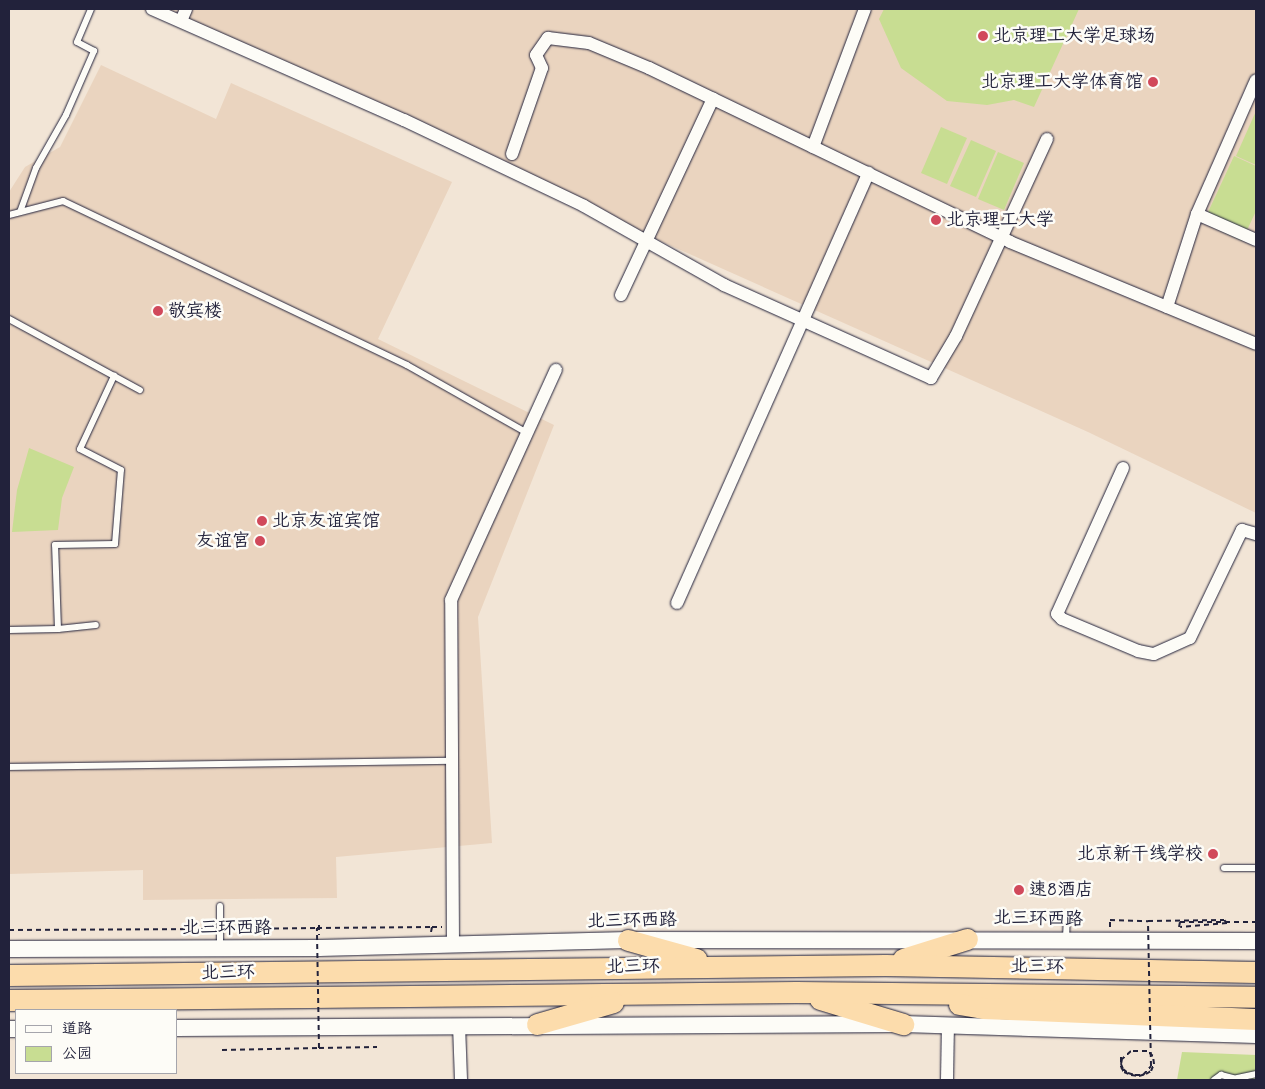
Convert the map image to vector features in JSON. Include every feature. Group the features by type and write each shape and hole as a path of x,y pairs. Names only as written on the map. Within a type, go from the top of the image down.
{"highway":[{"path":"885,965 967,939"},
{"path":"628,940 720,966"},
{"name":"北三环","path":"9,976 885,965 1256,972"},
{"path":"796,992 903,1024"},
{"name":"北三环","path":"9,1000 796,992 1256,997"},
{"path":"887,992 983,1008 1256,1019"},
{"path":"537,1024 637,995"}],"street":[{"path":"152,9 404,120 584,206 724,285 931,378 934,376 1047,138"},
{"path":"182,21 186,9"},
{"path":"813,147 865,9"},
{"path":"512,154 542,68 536,55 548,38 589,43 713,99 1001,237 1256,344"},
{"path":"1166,307 1197,214 1256,80"},
{"path":"621,295 713,99"},
{"path":"677,603 804,321 868,173"},
{"path":"1197,214 1256,240"},
{"path":"453,944 451,600 556,370"},
{"path":"1123,468 1057,614 1062,619 1138,651 1154,654 1190,638 1242,530 1256,534"},
{"name":"北三环西路","path":"9,949 453,944 606,938 628,940 967,939 1256,941"},
{"path":"178,1028 537,1024 903,1024 1256,1036"},
{"path":"459,1025 461,1080"},
{"path":"947,1080 948,1025"}],"lane":[{"path":"20,212 36,168 66,115 94,52 77,42 91,9"},
{"path":"9,215 63,201 407,365 528,433"},
{"path":"9,319 140,390"},
{"path":"58,629 55,545 115,544 121,470 80,449 114,376"},
{"path":"9,630 58,629 96,625"},
{"path":"9,767 451,761"},
{"path":"1224,868 1256,868"},
{"path":"220,906 220,948"},
{"path":"1066,940 1067,916"},
{"path":"1214,1080 1221,1075 1231,1079 1256,1074"}],"path":[{"path":"1110,927 1110,920 1224,920 1227,923 1224,926 1171,927"},
{"path":"1121,1057 1121,1067 1124,1072 1131,1075 1138,1076 1146,1074 1151,1071 1154,1064 1153,1056 1147,1051 1139,1050 1126,1054 1121,1064 1123,1069 1128,1073 1135,1075 1149,1072 1151,1066 1151,1056 1151,1047 1150,1037 1148,921"},
{"path":"1180,927 1180,922 1256,922"},
{"path":"9,930 432,926"},
{"path":"1101,927 1118,927"},
{"path":"1145,927 1154,927"},
{"path":"317,928 319,1048"},
{"path":"222,1050 377,1047"}],"shaded area":[{"name":"北京理工大学","path":"141,9 1256,9 1256,513 1088,432"},
{"name":"北京友谊宾馆","path":"101,65 216,119 231,83 452,182 378,339 554,425 478,617 492,843 336,857 337,898 143,900 143,870 9,874 9,192 25,167 60,147"}],"green space":[{"name":"北京理工大学足球场","path":"884,9 1079,9 1034,107 1014,100 987,105 947,101 901,68 879,19"},
{"path":"1256,111 1256,165 1236,156"},
{"path":"941,127 967,138 947,184 921,173"},
{"path":"971,140 996,151 976,197 950,186"},
{"path":"998,152 1024,163 1004,210 978,199"},
{"path":"1234,156 1256,166 1256,211 1242,241 1203,223"},
{"path":"29,448 74,467 62,498 58,530 12,532 17,490"},
{"path":"1182,1052 1256,1055 1256,1080 1177,1080"}],"place":[{"name":"北京理工大学足球场","path":"983,36"},
{"name":"北京理工大学体育馆","path":"1153,82"},
{"name":"北京理工大学","path":"936,220"},
{"name":"敬宾楼","path":"158,311"},
{"name":"北京友谊宾馆","path":"262,521"},
{"name":"友谊宫","path":"260,541"},
{"name":"北京新干线学校","path":"1213,854"},
{"name":"速8酒店","path":"1019,890"}]}
